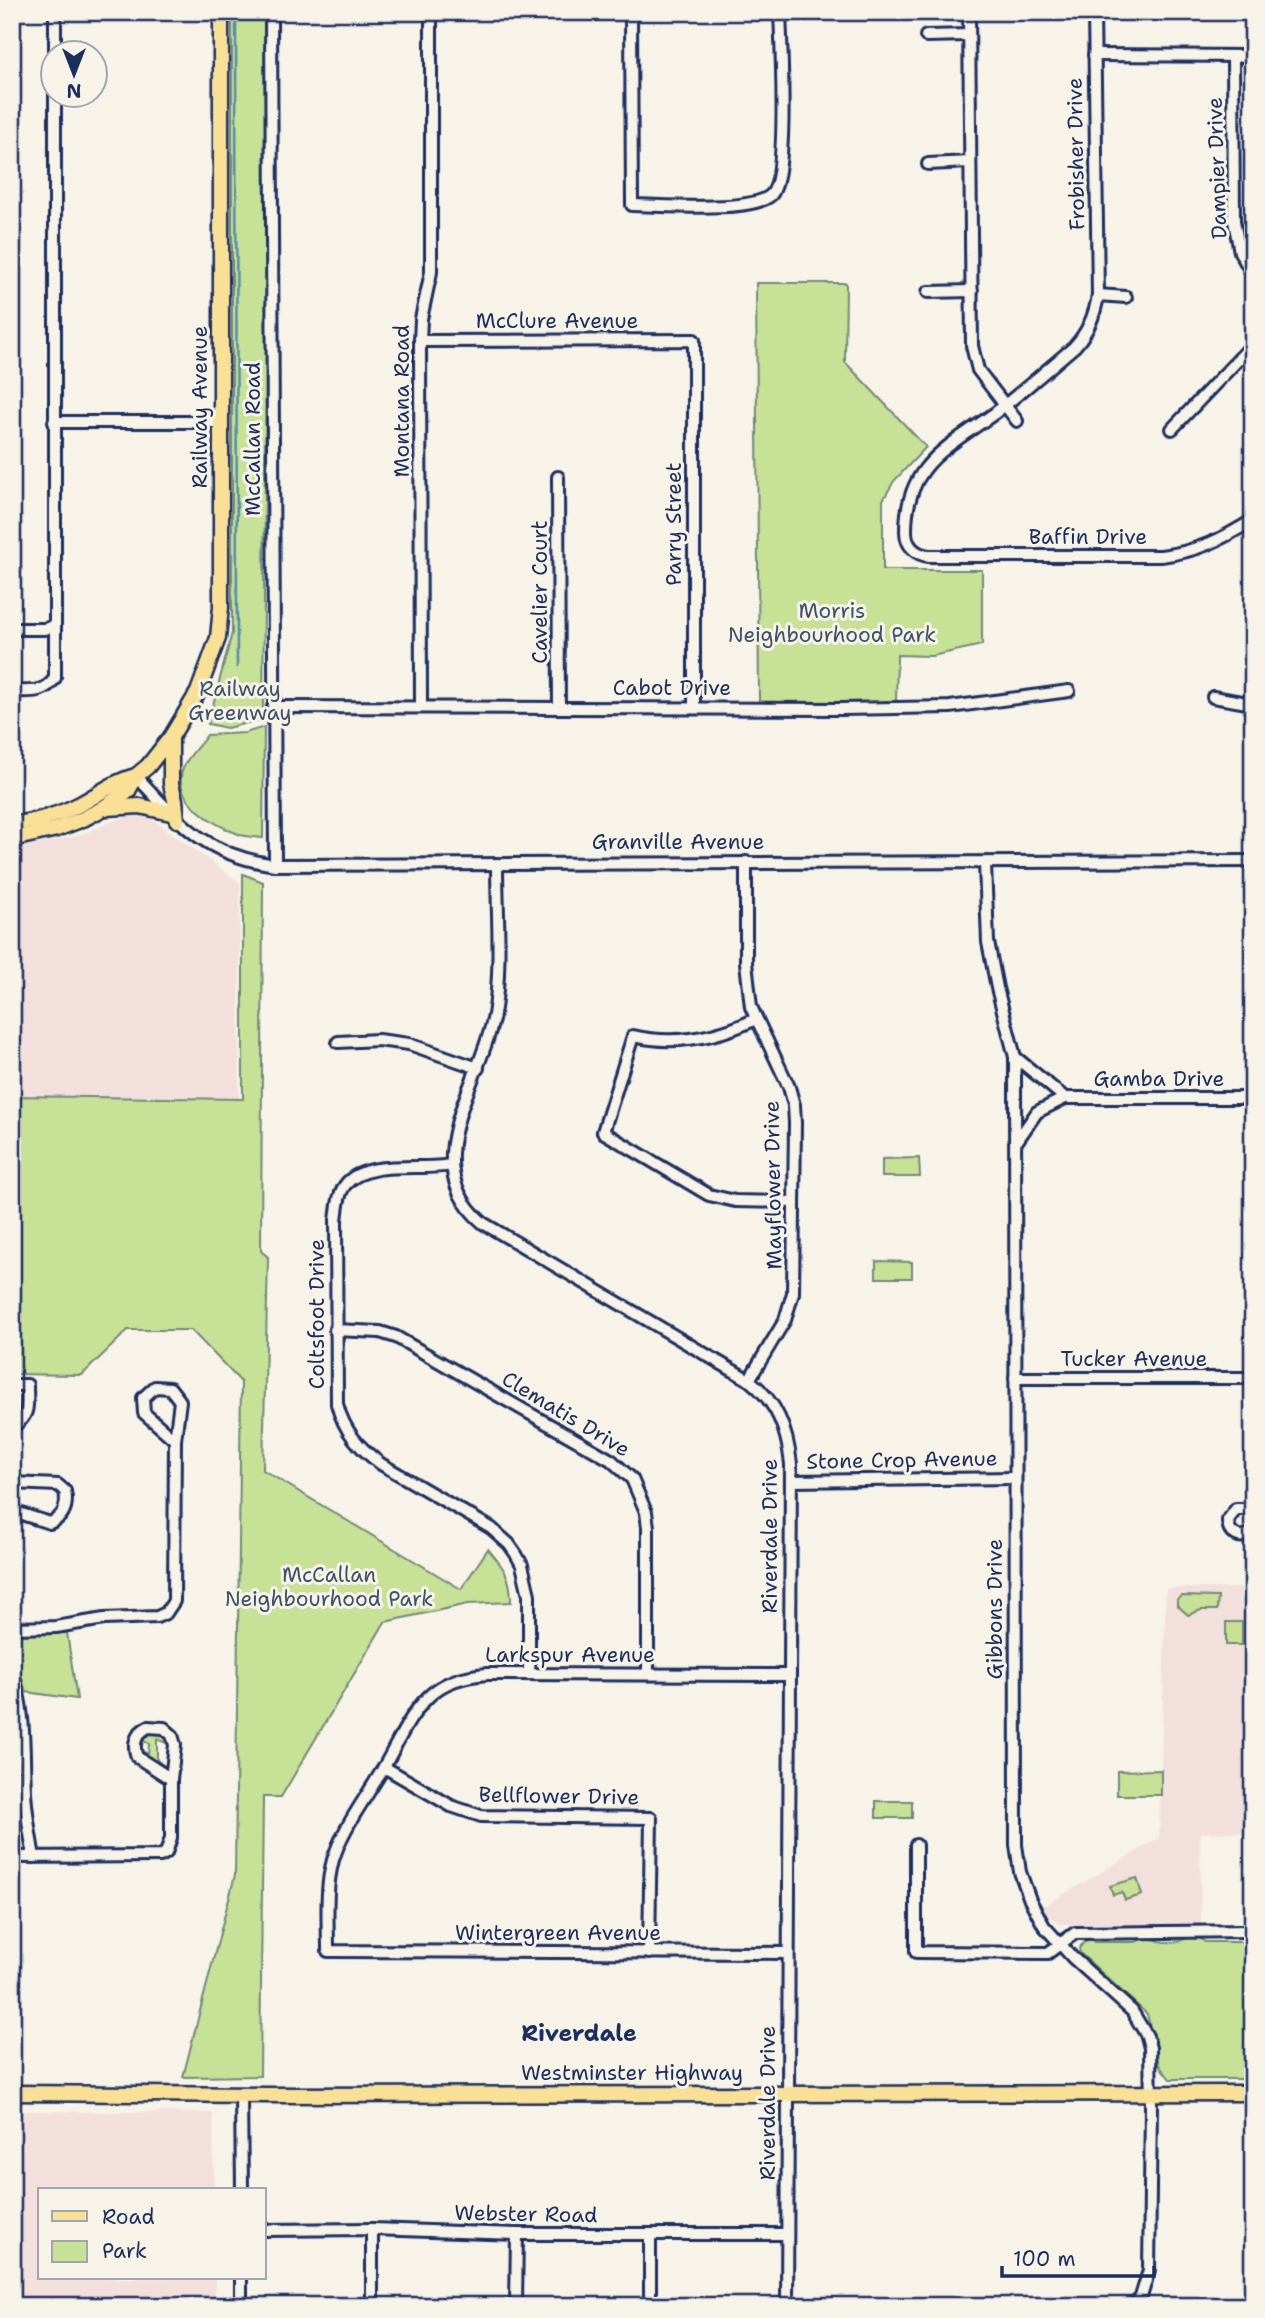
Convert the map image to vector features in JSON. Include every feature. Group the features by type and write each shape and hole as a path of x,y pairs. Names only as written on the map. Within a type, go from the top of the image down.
{"main road":[{"name":"Railway Avenue","path":"136,776 148,766 171,737 198,692 218,638 221,607 221,12"},
{"path":"102,809 140,806 174,817 171,737"},
{"path":"12,838 57,829 102,809 128,791 136,776"},
{"path":"12,824 79,805 121,780 136,776"},
{"name":"Westminster Highway","path":"12,2093 1253,2093"}],"street":[{"path":"55,12 55,38"},
{"name":"McCallan Road","path":"271,12 275,865"},
{"name":"Montana Road","path":"422,707 420,341 421,319 431,272 431,12"},
{"path":"631,12 632,205 740,205 771,195 777,185 781,163 780,12"},
{"path":"969,12 974,359 986,383 1017,421"},
{"name":"Frobisher Drive","path":"915,552 908,542 906,528 908,507 916,482 934,459 1004,406 1082,338 1092,320 1098,295 1094,12"},
{"path":"926,36 969,36"},
{"path":"1094,55 1253,56"},
{"name":"Dampier Drive","path":"1233,56 1234,221 1240,252 1253,275"},
{"path":"12,691 41,691 50,686 55,678 55,108"},
{"path":"928,163 970,162"},
{"path":"928,292 972,291"},
{"path":"1098,295 1126,297"},
{"name":"McClure Avenue","path":"420,341 694,340"},
{"name":"Parry Street","path":"694,340 694,708"},
{"path":"1172,429 1253,344"},
{"path":"54,422 220,422"},
{"name":"Cavelier Court","path":"558,477 559,707"},
{"name":"Baffin Drive","path":"915,552 929,556 1161,556 1197,550 1217,542 1253,520"},
{"path":"12,629 45,629 54,626"},
{"name":"Cabot Drive","path":"273,707 950,707 1069,691"},
{"path":"1213,697 1253,704"},
{"name":"Granville Avenue","path":"136,776 174,817 199,839 237,858 275,865 1253,861"},
{"name":"Mayflower Drive","path":"746,862 747,979 756,1019 784,1074 794,1105 794,1280 790,1305 785,1320 749,1380"},
{"name":"Riverdale Drive","path":"497,864 496,992 493,1016 453,1138 452,1165 461,1196 483,1223 749,1380 771,1400 783,1424 790,1451 787,2306"},
{"name":"Gibbons Drive","path":"985,864 988,942 997,988 1016,1056 1016,1845 1020,1872 1030,1900 1044,1926 1060,1945 1115,1994 1144,2028 1150,2048 1149,2270 1141,2297 1133,2306"},
{"path":"756,1019 718,1033 688,1040 633,1036 603,1132 709,1195 735,1201 794,1202"},
{"path":"338,1042 402,1042 478,1068"},
{"name":"Gamba Drive","path":"1016,1056 1065,1098"},
{"name":"Gamba Drive","path":"1014,1146 1037,1112 1065,1098 1253,1098"},
{"name":"Coltsfoot Drive","path":"452,1165 362,1172 346,1184 338,1202 336,1220 337,1404 341,1418 365,1452 491,1528 509,1544 522,1565 529,1594 528,1674"},
{"name":"Clematis Drive","path":"335,1330 380,1332 414,1346 611,1460 632,1479 642,1502 648,1527 648,1674"},
{"name":"Tucker Avenue","path":"1016,1378 1253,1378"},
{"path":"12,1385 27,1385 27,1411 23,1420 12,1427"},
{"path":"12,1628 56,1627 104,1619 150,1618 166,1613 174,1601 175,1440 180,1406 178,1396 170,1388 155,1387 143,1398 144,1413 175,1440"},
{"name":"Stone Crop Avenue","path":"791,1481 1014,1478"},
{"path":"12,1483 58,1485 65,1491 66,1504 61,1517 50,1523 12,1511"},
{"path":"1253,1513 1246,1508 1237,1509 1229,1516 1228,1525 1236,1536 1253,1532"},
{"path":"12,1671 20,1696 24,1723 25,1795 33,1857"},
{"name":"Larkspur Avenue","path":"328,1951 328,1885 334,1858 346,1831 412,1717 429,1695 439,1688 475,1675 789,1675"},
{"path":"12,1857 160,1856 166,1853 171,1838 174,1740 164,1728 148,1727 135,1739 137,1757 171,1780"},
{"name":"Bellflower Drive","path":"384,1767 451,1806 481,1816 650,1818 649,1953"},
{"path":"916,1844 916,1952 1048,1953 1075,1933 1253,1931"},
{"name":"Wintergreen Avenue","path":"328,1951 788,1953"},
{"path":"241,2095 242,2188"},
{"name":"Webster Road","path":"266,2230 787,2234"},
{"path":"372,2230 372,2306"},
{"path":"516,2306 517,2234"},
{"path":"650,2234 650,2306"},
{"path":"241,2280 241,2306"}],"shaded area":[{"path":"140,810 240,883 238,1379 192,1332 129,1331 83,1376 12,1375 12,849 80,835"},
{"path":"1166,1588 1253,1588 1253,1832 1200,1833 1201,1926 1060,1924 1049,1917 1042,1907 1159,1838"},
{"path":"12,2111 213,2113 214,2188 38,2188 38,2280 215,2280 215,2306 12,2306"}],"green space":[{"name":"Railway Greenway","path":"232,12 269,12 263,719 227,728 208,724 232,633"},
{"name":"Morris Neighbourhood Park","path":"756,283 846,283 845,362 926,447 894,481 883,500 883,570 982,570 982,645 932,656 897,655 896,703 759,702"},
{"path":"264,727 263,838 241,835 219,825 197,810 188,800 181,778 186,762 207,735 245,733"},
{"name":"McCallan Neighbourhood Park","path":"243,874 263,882 261,1251 268,1257 263,1470 461,1589 488,1549 506,1573 511,1602 468,1604 385,1622 281,1797 263,1797 260,2076 183,2077 235,1875 241,1382 191,1330 128,1330 82,1375 12,1374 12,1096 243,1099"},
{"path":"919,1158 920,1177 882,1177 882,1159"},
{"path":"876,1261 912,1262 912,1278 876,1278"},
{"path":"1182,1596 1218,1597 1217,1610 1201,1610 1188,1615 1177,1605 1177,1599"},
{"path":"1226,1622 1242,1622 1242,1645 1226,1645"},
{"path":"17,1633 67,1633 77,1699 26,1692 12,1650 12,1638"},
{"path":"153,1729 166,1735 166,1743 157,1739 157,1760 165,1767 143,1757 139,1750 148,1754 149,1744 139,1738"},
{"path":"1161,1770 1161,1795 1117,1795 1117,1771"},
{"path":"876,1801 912,1801 912,1818 876,1818"},
{"path":"1137,1878 1142,1895 1125,1900 1122,1892 1113,1895 1110,1886"},
{"path":"1197,1936 1205,1942 1253,1942 1253,2079 1170,2079 1159,2065 1147,2014 1080,1953 1079,1948 1091,1939 1094,1942 1135,1942 1149,1937 1170,1942"}],"waterway":[{"path":"236,12 237,667"}],"district":[{"name":"Riverdale","path":"579,2033"}]}
